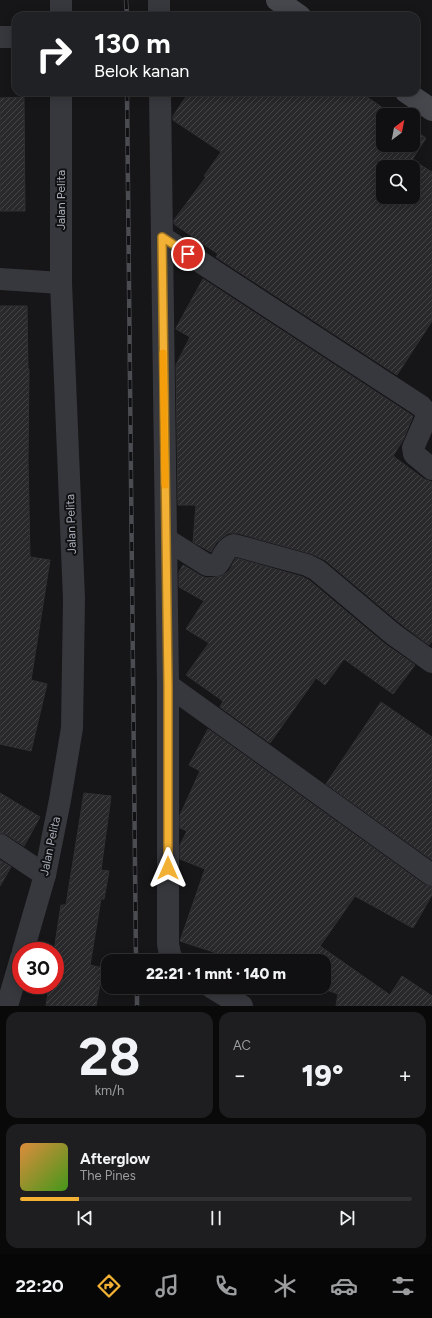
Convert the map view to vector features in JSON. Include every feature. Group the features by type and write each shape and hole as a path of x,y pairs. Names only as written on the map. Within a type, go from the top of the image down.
{"street":[{"path":"61,0 61,12"},
{"path":"159,0 159,12"},
{"path":"277,0 294,12"},
{"path":"0,37 12,37"},
{"name":"Jalan Pelita","path":"26,942 45,875 60,800 72,728 74,599 61,283 62,96"},
{"path":"160,96 168,685 168,944 170,954"},
{"path":"412,96 432,110"},
{"path":"162,237 421,406 427,416 412,448 414,454 432,469"},
{"path":"0,279 61,283"},
{"path":"166,540 207,565 217,566 227,549 234,545 307,565 322,573 393,634 432,662"},
{"path":"168,685 432,875"},
{"path":"0,845 45,875"},
{"path":"7,1006 12,989"},
{"path":"222,994 242,1006"}],"building":[{"path":"186,96 366,96 383,108 376,108 376,152 417,152 412,160 376,160 376,204 420,204 420,165 432,172 432,321 397,375 216,257 218,254 174,224 174,220 206,177 204,176 221,152 173,120 173,116"},
{"path":"24,97 25,211 0,211 0,98"},
{"path":"420,134 426,138 420,147"},
{"path":"203,279 413,416 403,440 393,456 424,479 432,482 432,641 429,645 401,624 325,560 312,554 237,533 229,533 223,537 216,543 211,552 193,542 196,505 178,505 176,365 190,337 176,328"},
{"path":"0,306 27,306 29,369 28,460 30,557 50,560 31,680 47,684 31,751 0,744"},
{"path":"236,558 303,577 310,581 385,644 415,665 393,694 344,659 325,685 316,678 270,743 220,707 223,701 186,675 209,643 186,629 204,601 179,587 179,572 183,565 207,578 222,576 229,571"},
{"path":"381,702 432,737 432,860 326,784"},
{"path":"208,729 425,885 432,887 432,895 413,928 355,896 320,946 390,995 402,976 432,996 432,1006 336,1006 338,994 331,992 331,954 220,954 180,941 205,869 180,859 180,845 187,831 180,828 180,815 200,771 189,765"},
{"path":"0,793 40,817 24,846 7,835 0,833"},
{"path":"84,793 111,796 101,870 109,871 104,899 101,899 90,965 101,968 101,979 96,1006 46,1006 48,994 64,994 64,942 55,942 61,905 66,905"},
{"path":"0,860 11,867 0,886"}],"railway":[{"path":"126,0 127,12"},
{"path":"127,96 136,954"},
{"path":"137,994 137,1006"}],"slow traffic":[{"path":"163,353 165,485"}],"route":[{"path":"168,868 168,685 162,237 188,254"}]}
